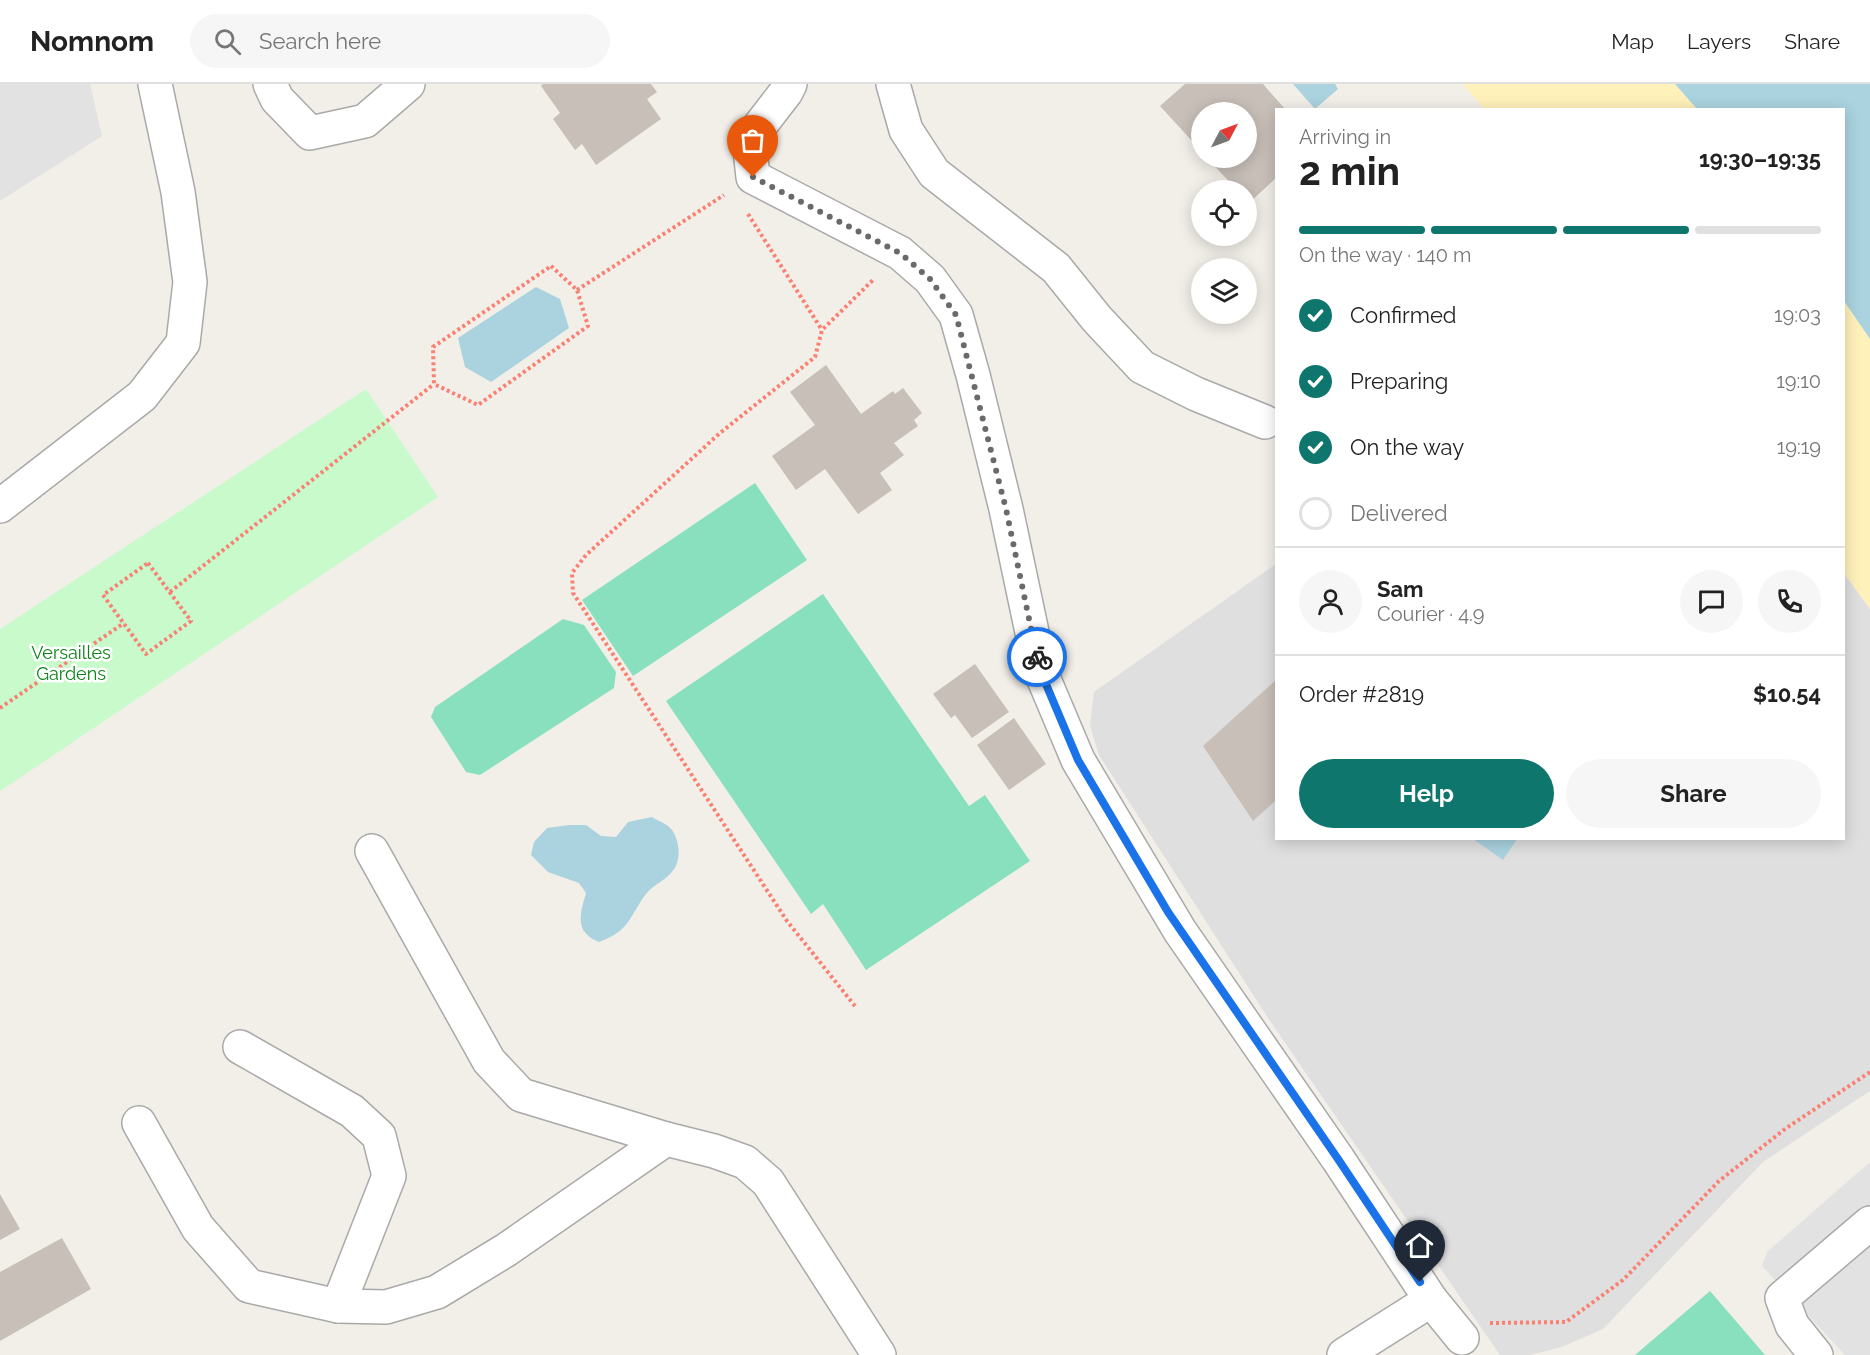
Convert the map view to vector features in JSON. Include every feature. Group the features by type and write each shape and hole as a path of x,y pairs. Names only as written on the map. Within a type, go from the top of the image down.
{"street":[{"path":"0,506 142,396 183,343 190,282 178,192 155,84"},
{"path":"270,84 277,99 310,133 366,121 408,84"},
{"path":"790,84 749,140 743,183 900,253 930,279 956,315 1006,509 1040,670 1078,760 1180,931 1448,1321 1344,1355"},
{"path":"893,84 906,130 934,173 1056,268 1096,319 1142,367 1196,394 1265,422"},
{"path":"372,851 489,1061 521,1095 745,1162 768,1182 879,1355"},
{"path":"240,1047 352,1111 379,1136 389,1176 338,1306"},
{"path":"139,1123 198,1228 249,1286 338,1306 386,1307 437,1292 506,1250 666,1139"},
{"path":"1816,1355 1792,1324 1782,1298 1870,1223"}],"path":[{"path":"577,290 743,183 822,330"},
{"path":"855,1006 787,921 767,891 573,593 572,573 586,555 720,433 815,357 822,330 900,253"},
{"path":"551,266 577,290 588,326 478,405 434,384 433,347 551,266"},
{"path":"170,592 434,384"},
{"path":"148,563 170,592 190,621 146,654 104,595 148,563"},
{"path":"0,708 124,623"},
{"path":"1448,1321 1566,1322 1623,1280 1719,1182 1785,1129 1870,1072"}],"shaded area":[{"path":"0,84 90,84 102,136 0,201"},
{"path":"1275,565 1275,840 1845,840 1845,574 1870,609 1870,1091 1763,1162 1603,1329 1562,1347 1529,1355 1500,1355 1270,1021 1099,755 1090,726 1094,692"},
{"path":"1870,1162 1870,1355 1845,1355 1762,1266 1767,1252"}],"sand":[{"path":"1463,84 1675,84 1696,108 1483,108"},
{"path":"1845,302 1870,339 1870,609 1845,574"}],"green space":[{"name":"Versailles Gardens","path":"366,389 438,497 0,791 0,629"},
{"path":"755,483 807,560 633,676 582,600"},
{"path":"823,594 969,806 985,795 1030,861 866,970 823,904 811,914 666,701"},
{"path":"563,619 584,625 616,672 614,688 480,775 466,772 431,717 435,707"},
{"path":"1710,1291 1765,1355 1635,1355"}],"water":[{"path":"1293,84 1335,84 1338,89 1314,108"},
{"path":"1675,84 1870,84 1870,339 1845,302 1845,108 1696,108"},
{"path":"536,287 560,299 569,328 491,382 465,367 458,338"},
{"path":"652,817 668,826 675,835 679,852 675,868 646,894 623,928 599,942 591,938 582,928 581,915 586,893 579,883 548,872 531,855 534,842 547,828 569,825 586,825 601,836 616,837 628,822"},
{"path":"1474,840 1516,840 1503,860"}],"building":[{"path":"543,84 651,84 657,92 647,99 661,119 596,165 582,144 575,150 553,119 560,113 541,86"},
{"path":"1185,84 1263,84 1284,108 1275,108 1275,179 1257,196 1257,180 1228,180 1216,168 1257,168 1257,102 1191,102 1191,140 1160,106"},
{"path":"826,365 861,414 893,391 895,394 903,388 922,413 914,420 918,426 894,443 904,455 880,473 892,490 858,514 825,469 796,490 772,456 815,425 790,392"},
{"path":"975,664 1009,712 972,738 955,715 951,718 933,694"},
{"path":"1275,681 1275,801 1253,821 1203,746"},
{"path":"1014,718 1046,764 1009,790 977,745"},
{"path":"0,1194 20,1229 0,1240"},
{"path":"62,1238 91,1289 0,1341 0,1272"}],"way so far":[{"path":"753,177 900,253 930,279 956,315 1006,509 1037,657"}],"route":[{"path":"1037,657 1040,670 1078,760 1180,931 1420,1282"}]}
